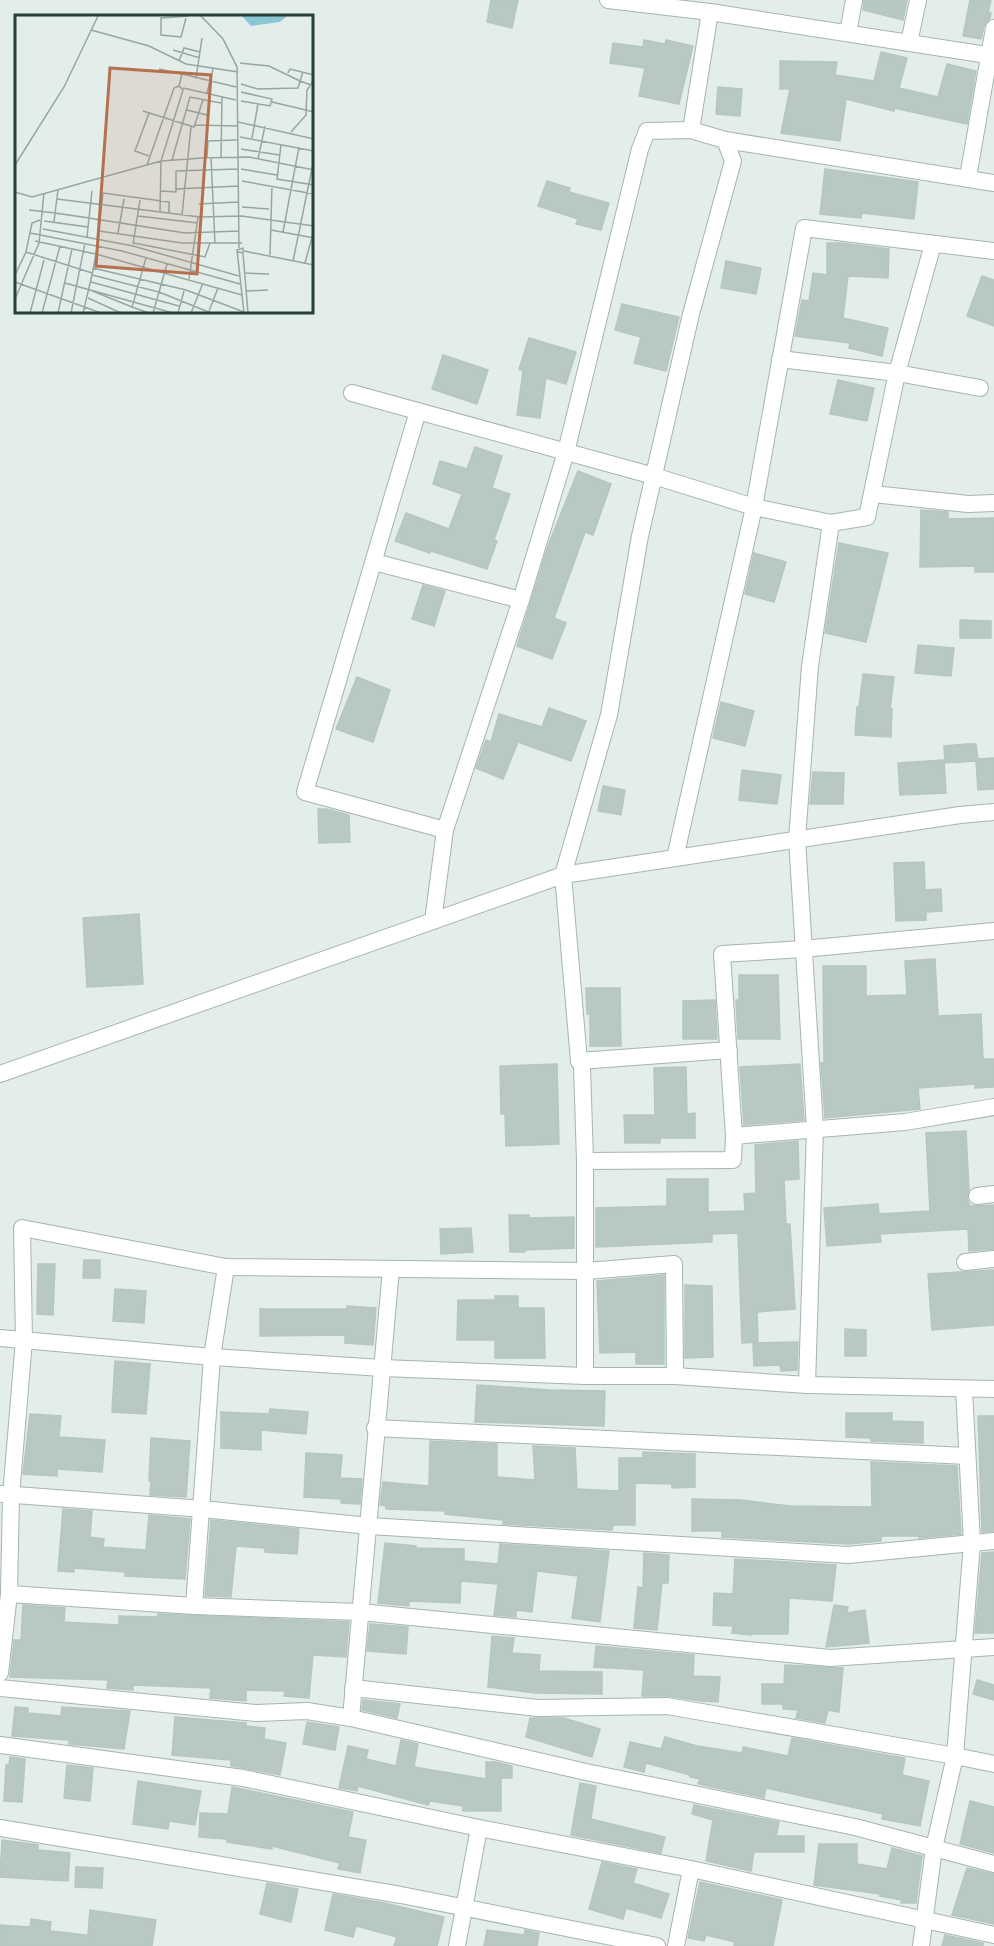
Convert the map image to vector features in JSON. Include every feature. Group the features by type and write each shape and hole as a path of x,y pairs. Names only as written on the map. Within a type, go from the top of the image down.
{"street":[{"path":"608,0 710,12 992,56"},
{"path":"848,33 854,0"},
{"path":"909,43 918,0"},
{"path":"691,130 710,12"},
{"path":"968,177 992,56 994,28"},
{"path":"433,921 445,830 521,600 566,452 640,149 647,131 691,130 725,140 968,177 994,183"},
{"path":"585,1376 585,1161 582,1066 579,1061 563,875 609,715 640,536 691,314 733,161 725,140"},
{"path":"675,858 754,507 804,228 994,251"},
{"path":"352,393 654,476 754,507 831,523 867,517 897,373 933,244"},
{"path":"780,359 897,373 980,388"},
{"path":"418,411 305,792 445,830"},
{"path":"873,494 968,504 994,503"},
{"path":"807,1385 814,1128 797,839 810,666 831,523"},
{"path":"374,562 521,600"},
{"path":"0,1074 563,875 960,815 994,812"},
{"path":"585,1161 732,1160 734,1136 722,954 803,949 994,931"},
{"path":"579,1061 729,1050"},
{"path":"734,1136 904,1122 994,1107"},
{"path":"0,1673 9,1594 5,1495 24,1340 22,1228 226,1267 586,1270 674,1264 675,1376"},
{"path":"965,1262 994,1259"},
{"path":"194,1606 203,1509 212,1357 226,1267"},
{"path":"351,1718 369,1526 375,1428 391,1269"},
{"path":"0,1338 212,1357 382,1368 585,1376 675,1376 807,1385 994,1389"},
{"path":"921,1946 934,1848 955,1756 972,1543 964,1389"},
{"path":"375,1428 967,1456"},
{"path":"5,1495 203,1509 369,1526 848,1555 994,1541"},
{"path":"9,1594 194,1606 360,1612 830,1658 994,1647"},
{"path":"0,1688 256,1713 307,1712 351,1718 586,1772 855,1827 994,1864"},
{"path":"353,1688 538,1708 667,1706 994,1764"},
{"path":"0,1745 243,1778 479,1828 691,1869 994,1935"},
{"path":"0,1828 463,1907 657,1946"},
{"path":"457,1946 479,1828"},
{"path":"676,1946 691,1869"}],"building":[{"path":"491,0 518,0 512,28 487,22"},
{"path":"864,0 907,0 903,20 863,10"},
{"path":"970,0 991,0 988,13 991,13 990,18 984,26 981,39 963,36"},
{"path":"644,40 665,44 666,40 693,46 679,104 639,96 645,68 610,63 613,43 643,47"},
{"path":"881,52 907,58 899,88 938,97 947,64 976,71 967,124 894,108 894,111 846,99 840,141 781,133 790,89 780,89 780,61 837,62 835,75 874,81"},
{"path":"718,87 742,89 740,116 716,114"},
{"path":"825,169 918,182 914,219 862,213 861,218 820,214"},
{"path":"547,181 570,188 569,192 609,203 601,230 576,224 578,219 538,206"},
{"path":"827,243 889,249 888,278 848,276 843,318 888,328 882,356 849,348 850,343 795,336 802,300 809,301 813,273 827,275"},
{"path":"726,261 761,268 756,294 721,288"},
{"path":"982,276 994,280 994,326 967,316"},
{"path":"622,304 679,317 666,371 634,363 641,337 615,330"},
{"path":"529,338 576,352 566,384 546,378 540,418 517,415 523,371 519,369"},
{"path":"443,355 488,370 477,404 432,389"},
{"path":"838,380 874,388 867,421 830,414"},
{"path":"475,447 502,456 492,488 510,494 494,540 497,541 487,569 395,541 406,513 449,529 462,494 433,484 440,461 467,469"},
{"path":"578,471 611,484 593,535 585,532 554,618 566,623 552,659 517,646 548,546"},
{"path":"921,510 948,512 948,519 994,518 994,572 975,572 975,566 920,567"},
{"path":"839,543 888,553 866,642 825,633"},
{"path":"754,553 786,562 774,602 745,594"},
{"path":"423,585 445,591 434,626 412,619"},
{"path":"960,620 991,621 991,638 960,638"},
{"path":"918,645 954,648 951,676 915,673"},
{"path":"863,674 894,677 890,709 892,709 891,737 855,735"},
{"path":"357,677 390,690 373,742 336,729"},
{"path":"721,702 754,711 745,746 713,738"},
{"path":"549,708 586,721 571,761 518,742 503,779 476,768 486,740 491,742 499,714 542,727"},
{"path":"976,744 978,759 994,758 994,789 978,790 976,761 945,763 944,746"},
{"path":"944,760 946,793 900,795 898,763"},
{"path":"742,770 781,775 777,804 739,800"},
{"path":"813,772 844,773 843,804 810,804"},
{"path":"603,786 625,790 621,815 598,811"},
{"path":"318,809 349,815 350,842 319,843"},
{"path":"924,862 925,890 941,889 942,911 926,912 926,920 896,921 894,863"},
{"path":"139,914 143,984 87,987 83,918"},
{"path":"935,959 938,1016 981,1014 983,1059 994,1059 994,1087 975,1088 975,1084 918,1088 920,1109 825,1118 821,1063 824,1063 823,966 866,966 866,996 907,995 905,961"},
{"path":"739,975 778,975 780,1039 738,1039 736,1000 739,1000"},
{"path":"586,988 620,988 621,1046 590,1046 590,1014 587,1014"},
{"path":"715,1000 717,1039 683,1039 683,1001"},
{"path":"557,1064 559,1144 506,1146 505,1114 501,1114 500,1066"},
{"path":"800,1064 804,1120 744,1125 740,1067"},
{"path":"686,1067 687,1114 695,1113 695,1138 660,1138 660,1143 625,1143 624,1115 655,1115 654,1068"},
{"path":"966,1131 969,1190 967,1198 970,1206 994,1205 994,1249 969,1251 968,1229 880,1234 881,1242 827,1246 824,1208 878,1204 879,1214 930,1211 926,1133"},
{"path":"798,1141 799,1179 784,1180 786,1224 790,1224 795,1309 757,1312 758,1342 742,1343 738,1233 712,1234 712,1242 596,1247 596,1208 667,1206 667,1179 708,1179 708,1212 745,1211 744,1194 756,1193 755,1145"},
{"path":"509,1215 529,1215 529,1218 574,1217 574,1248 510,1252"},
{"path":"471,1228 473,1252 441,1254 440,1229"},
{"path":"84,1260 100,1260 100,1278 83,1278"},
{"path":"38,1264 55,1264 53,1315 37,1314"},
{"path":"994,1270 994,1325 932,1330 928,1274"},
{"path":"664,1275 664,1364 636,1364 636,1352 600,1353 597,1281"},
{"path":"685,1285 712,1286 713,1357 685,1358"},
{"path":"115,1289 146,1291 144,1323 113,1321"},
{"path":"495,1296 518,1296 518,1308 544,1308 545,1358 495,1358 495,1340 457,1340 458,1300 495,1300"},
{"path":"347,1306 376,1308 373,1345 345,1343 345,1335 260,1336 260,1309 347,1309"},
{"path":"845,1329 866,1330 866,1356 845,1356"},
{"path":"798,1342 797,1370 781,1371 780,1365 754,1366 753,1343"},
{"path":"115,1361 150,1364 146,1414 112,1412"},
{"path":"477,1385 605,1391 604,1426 475,1422"},
{"path":"270,1409 308,1412 306,1434 261,1430 261,1450 221,1448 221,1412 269,1414"},
{"path":"846,1413 892,1413 892,1421 923,1422 923,1443 871,1441 871,1438 846,1437"},
{"path":"30,1414 61,1416 59,1437 105,1440 102,1472 57,1469 57,1476 23,1474"},
{"path":"978,1416 994,1416 994,1531 982,1532"},
{"path":"151,1438 190,1441 186,1497 150,1495"},
{"path":"430,1441 497,1444 497,1477 535,1480 533,1446 575,1448 577,1489 619,1491 619,1458 643,1458 643,1452 695,1454 695,1487 672,1488 672,1484 635,1483 635,1525 613,1525 612,1530 503,1524 503,1520 445,1514 445,1511 386,1509 386,1506 380,1505 383,1482 429,1486"},
{"path":"306,1453 342,1455 340,1478 362,1479 360,1504 341,1503 341,1499 304,1497"},
{"path":"871,1462 957,1466 961,1534 919,1538 919,1536 881,1536 881,1541 848,1544 722,1537 722,1531 692,1531 692,1499 740,1500 790,1506 872,1507"},
{"path":"63,1509 92,1511 90,1537 104,1539 103,1547 146,1550 149,1515 190,1519 185,1579 125,1576 125,1572 74,1568 74,1572 58,1571"},
{"path":"211,1520 299,1529 297,1554 265,1552 265,1548 236,1546 231,1597 205,1596"},
{"path":"385,1543 416,1546 416,1548 464,1549 464,1561 498,1564 500,1544 609,1551 600,1622 572,1618 578,1576 537,1571 532,1612 516,1610 516,1617 494,1615 498,1584 461,1581 460,1603 409,1601 409,1606 378,1603"},
{"path":"994,1552 994,1633 975,1633 982,1553"},
{"path":"644,1553 669,1555 668,1583 662,1583 657,1630 634,1628 638,1587 643,1588"},
{"path":"735,1559 836,1565 832,1601 789,1598 788,1634 732,1633 733,1626 713,1625 714,1593 733,1594"},
{"path":"23,1605 65,1608 64,1622 119,1625 119,1616 157,1617 158,1614 349,1622 346,1657 313,1655 309,1698 284,1696 285,1691 246,1690 246,1701 210,1698 211,1688 133,1685 133,1690 107,1688 108,1680 10,1677 14,1640 21,1640"},
{"path":"834,1605 848,1607 847,1613 865,1610 869,1643 826,1647"},
{"path":"370,1624 408,1627 406,1654 367,1651"},
{"path":"492,1636 514,1638 512,1653 540,1655 539,1671 602,1672 602,1694 535,1693 488,1687"},
{"path":"596,1646 694,1655 693,1676 720,1677 718,1702 667,1696 642,1696 644,1670 594,1667"},
{"path":"785,1665 843,1668 839,1712 828,1710 825,1723 796,1718 798,1710 783,1709 783,1704 762,1704 762,1684 784,1684"},
{"path":"977,1680 994,1685 994,1700 973,1694"},
{"path":"363,1700 400,1704 397,1718 362,1710"},
{"path":"15,1707 28,1708 28,1713 61,1716 62,1707 130,1711 124,1749 69,1744 69,1740 12,1736"},
{"path":"175,1717 246,1723 246,1726 265,1728 264,1739 286,1743 280,1775 231,1766 231,1760 172,1755"},
{"path":"530,1718 564,1718 600,1729 592,1757 526,1737"},
{"path":"307,1722 339,1727 335,1750 303,1744"},
{"path":"665,1737 697,1746 742,1753 743,1747 788,1756 792,1738 905,1758 902,1775 929,1781 920,1826 882,1819 883,1814 766,1788 764,1798 698,1784 700,1779 646,1763 644,1772 624,1767 630,1742 661,1749"},
{"path":"401,1740 418,1744 414,1767 486,1779 486,1762 512,1766 512,1778 501,1778 501,1811 463,1811 463,1806 430,1801 428,1805 358,1786 357,1791 339,1788 348,1746 368,1750 366,1759 396,1766"},
{"path":"10,1757 25,1759 22,1802 4,1801 6,1765 9,1765"},
{"path":"67,1765 93,1768 90,1801 64,1798"},
{"path":"138,1781 201,1791 195,1825 169,1821 168,1829 133,1824"},
{"path":"580,1783 596,1786 591,1819 665,1837 661,1853 571,1835"},
{"path":"232,1787 353,1812 348,1837 366,1840 360,1873 338,1869 340,1863 272,1846 272,1849 227,1842 227,1839 199,1837 200,1813 228,1814"},
{"path":"970,1801 994,1807 994,1853 960,1844"},
{"path":"694,1805 779,1822 776,1836 804,1836 804,1852 754,1852 751,1871 706,1861 713,1820 692,1814"},
{"path":"2,1840 38,1845 38,1850 70,1853 68,1881 0,1877"},
{"path":"819,1844 857,1844 857,1864 887,1869 892,1848 922,1856 916,1903 901,1903 902,1900 880,1896 880,1894 814,1885"},
{"path":"602,1862 637,1869 633,1883 669,1894 661,1918 626,1908 623,1919 589,1909"},
{"path":"76,1867 103,1868 102,1888 75,1887"},
{"path":"967,1868 994,1874 994,1924 952,1915"},
{"path":"700,1882 782,1900 773,1946 734,1946 735,1942 706,1935 704,1941 688,1938"},
{"path":"267,1883 298,1889 291,1922 260,1914"},
{"path":"333,1894 444,1917 437,1946 394,1946 397,1937 356,1926 353,1937 325,1930"},
{"path":"90,1910 156,1920 152,1946 87,1946"},
{"path":"31,1919 51,1922 50,1931 86,1935 86,1946 0,1946 0,1925 30,1927"},
{"path":"487,1930 524,1935 525,1930 539,1933 537,1946 484,1946"},
{"path":"945,1935 983,1943 983,1946 942,1946"}]}
